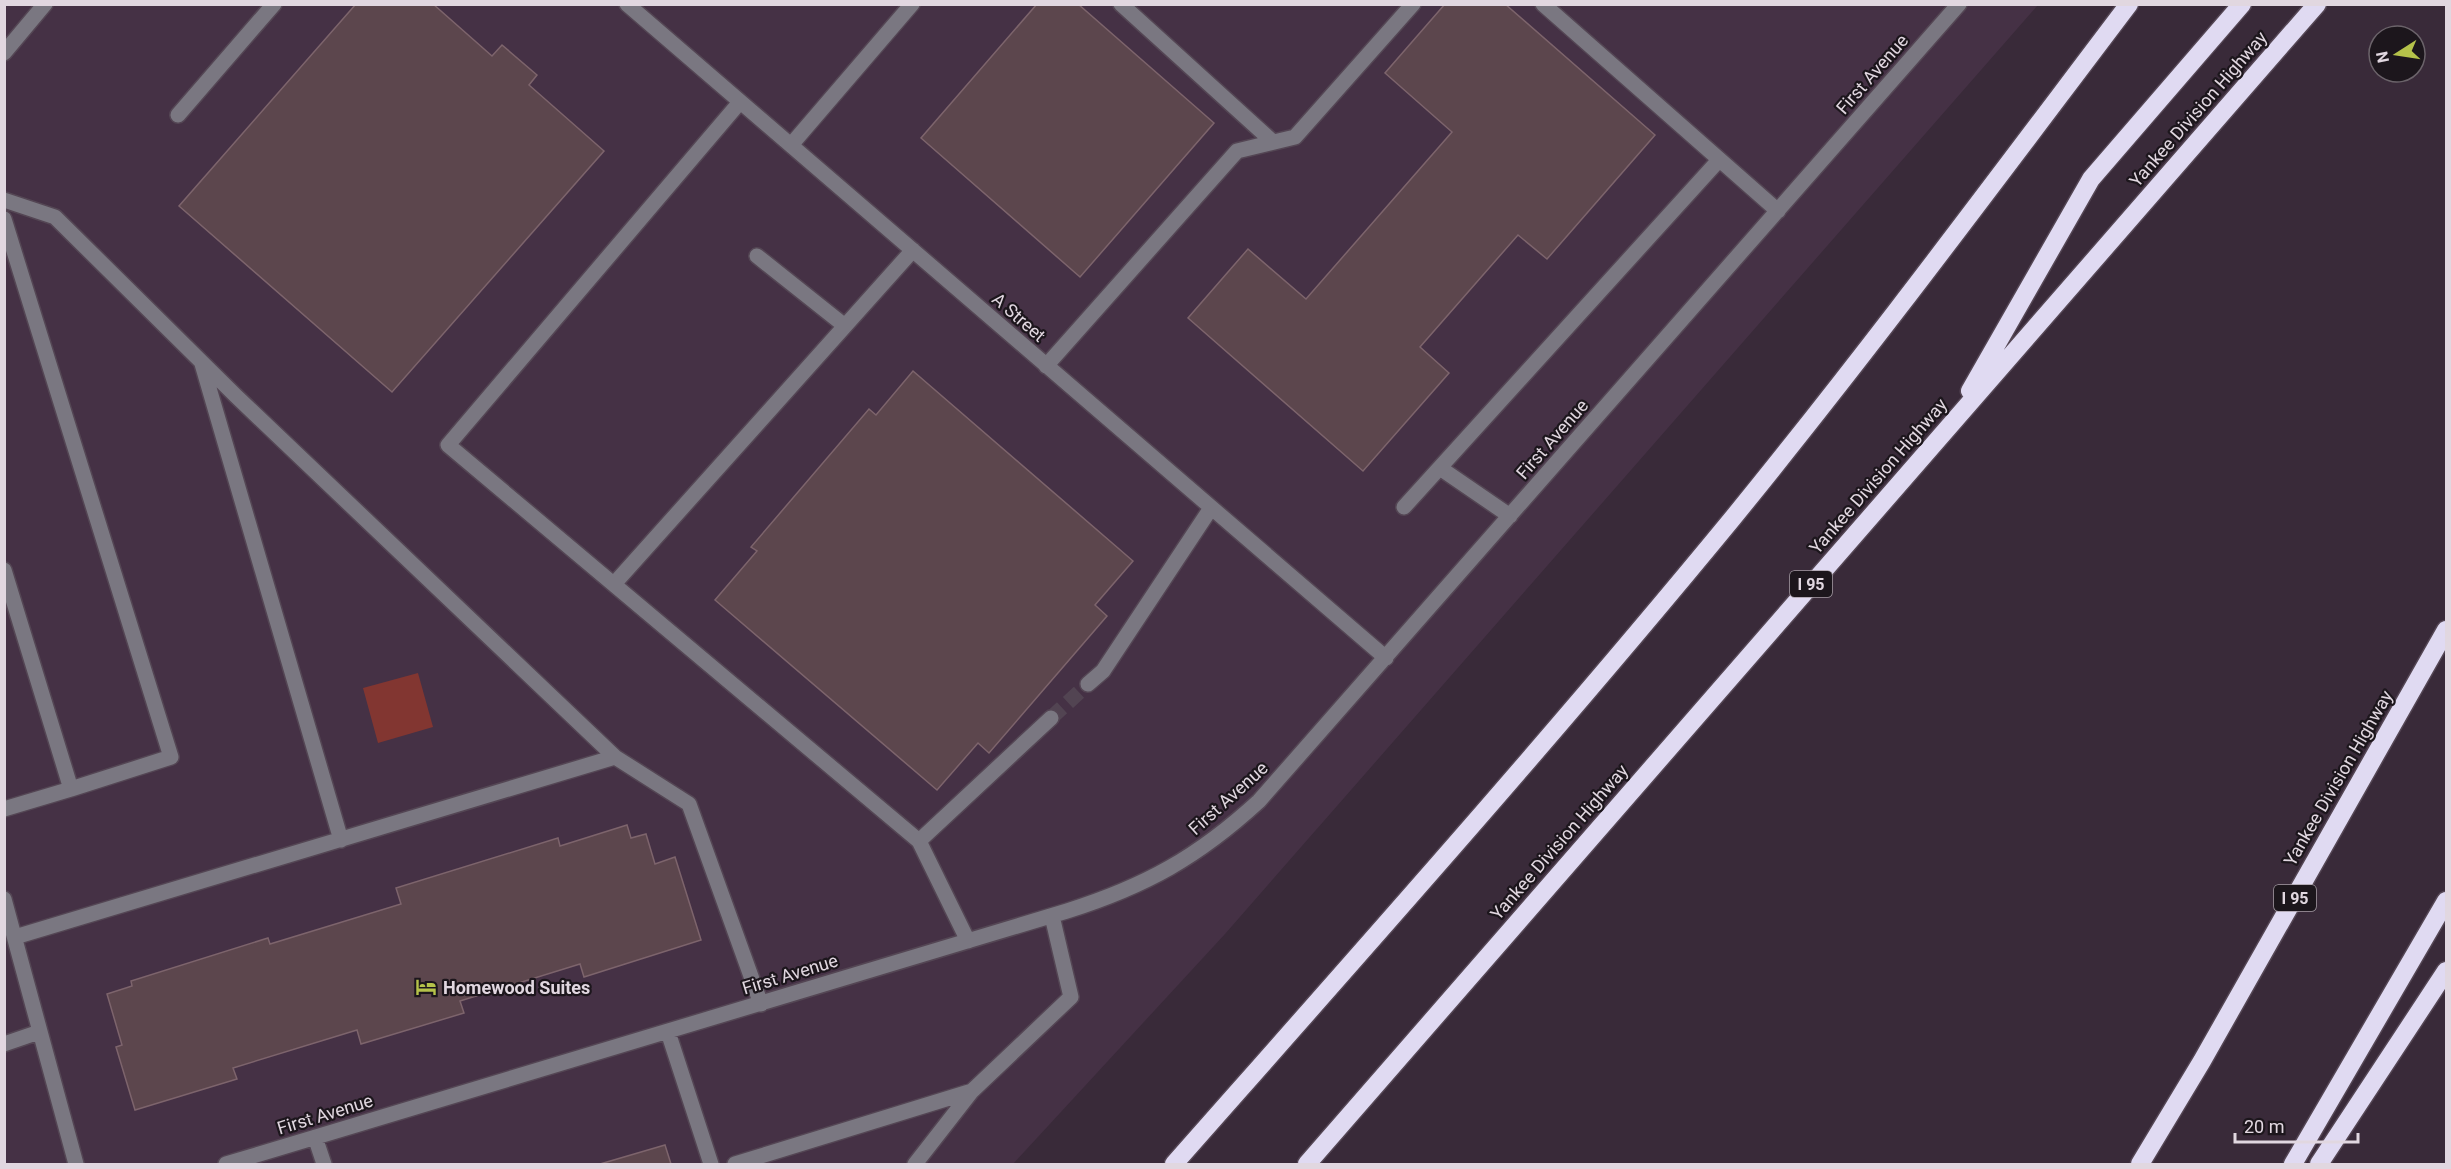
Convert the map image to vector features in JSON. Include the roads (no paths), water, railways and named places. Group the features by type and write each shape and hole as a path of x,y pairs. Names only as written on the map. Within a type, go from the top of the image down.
{"highway":[{"path":"1174,1164 1571,712 1727,524 1871,344 2129,4"},
{"path":"1950,426 2091,179 2242,4"},
{"name":"Yankee Division Highway","path":"1306,1164 2317,4"},
{"name":"Yankee Division Highway","path":"2140,1164 2202,1061 2446,630"},
{"path":"2293,1164 2446,901"},
{"path":"2319,1164 2446,971"}],"street":[{"path":"4,53 45,4"},
{"path":"178,115 274,4"},
{"name":"A Street","path":"627,4 1386,658"},
{"path":"791,145 912,4"},
{"path":"1122,4 1273,142"},
{"path":"1046,366 1237,150 1295,137 1413,4"},
{"path":"1543,4 1778,211"},
{"name":"First Avenue","path":"226,1164 1052,916 1131,888 1177,865 1210,843 1259,801 1959,4"},
{"path":"740,102 448,444 919,841 968,941"},
{"path":"1404,507 1719,160"},
{"path":"4,200 55,217 201,362 615,757 688,804 761,1004"},
{"path":"4,219 171,757 4,809"},
{"path":"614,584 913,250"},
{"path":"757,256 845,326"},
{"path":"201,362 341,840"},
{"path":"1440,468 1510,516"},
{"path":"1088,684 1103,671 1211,508"},
{"path":"4,570 71,789"},
{"path":"919,841 1051,718"},
{"path":"15,937 615,757"},
{"path":"4,899 76,1164"},
{"path":"915,1164 972,1091 1071,997 1052,916"},
{"path":"4,1044 39,1032"},
{"path":"668,1032 711,1164"},
{"path":"735,1164 972,1091"},
{"path":"315,1137 324,1164"}],"tunnel":[{"path":"1051,718 1088,684"}],"place":[{"name":"Homewood Suites","path":"426,987"}]}
